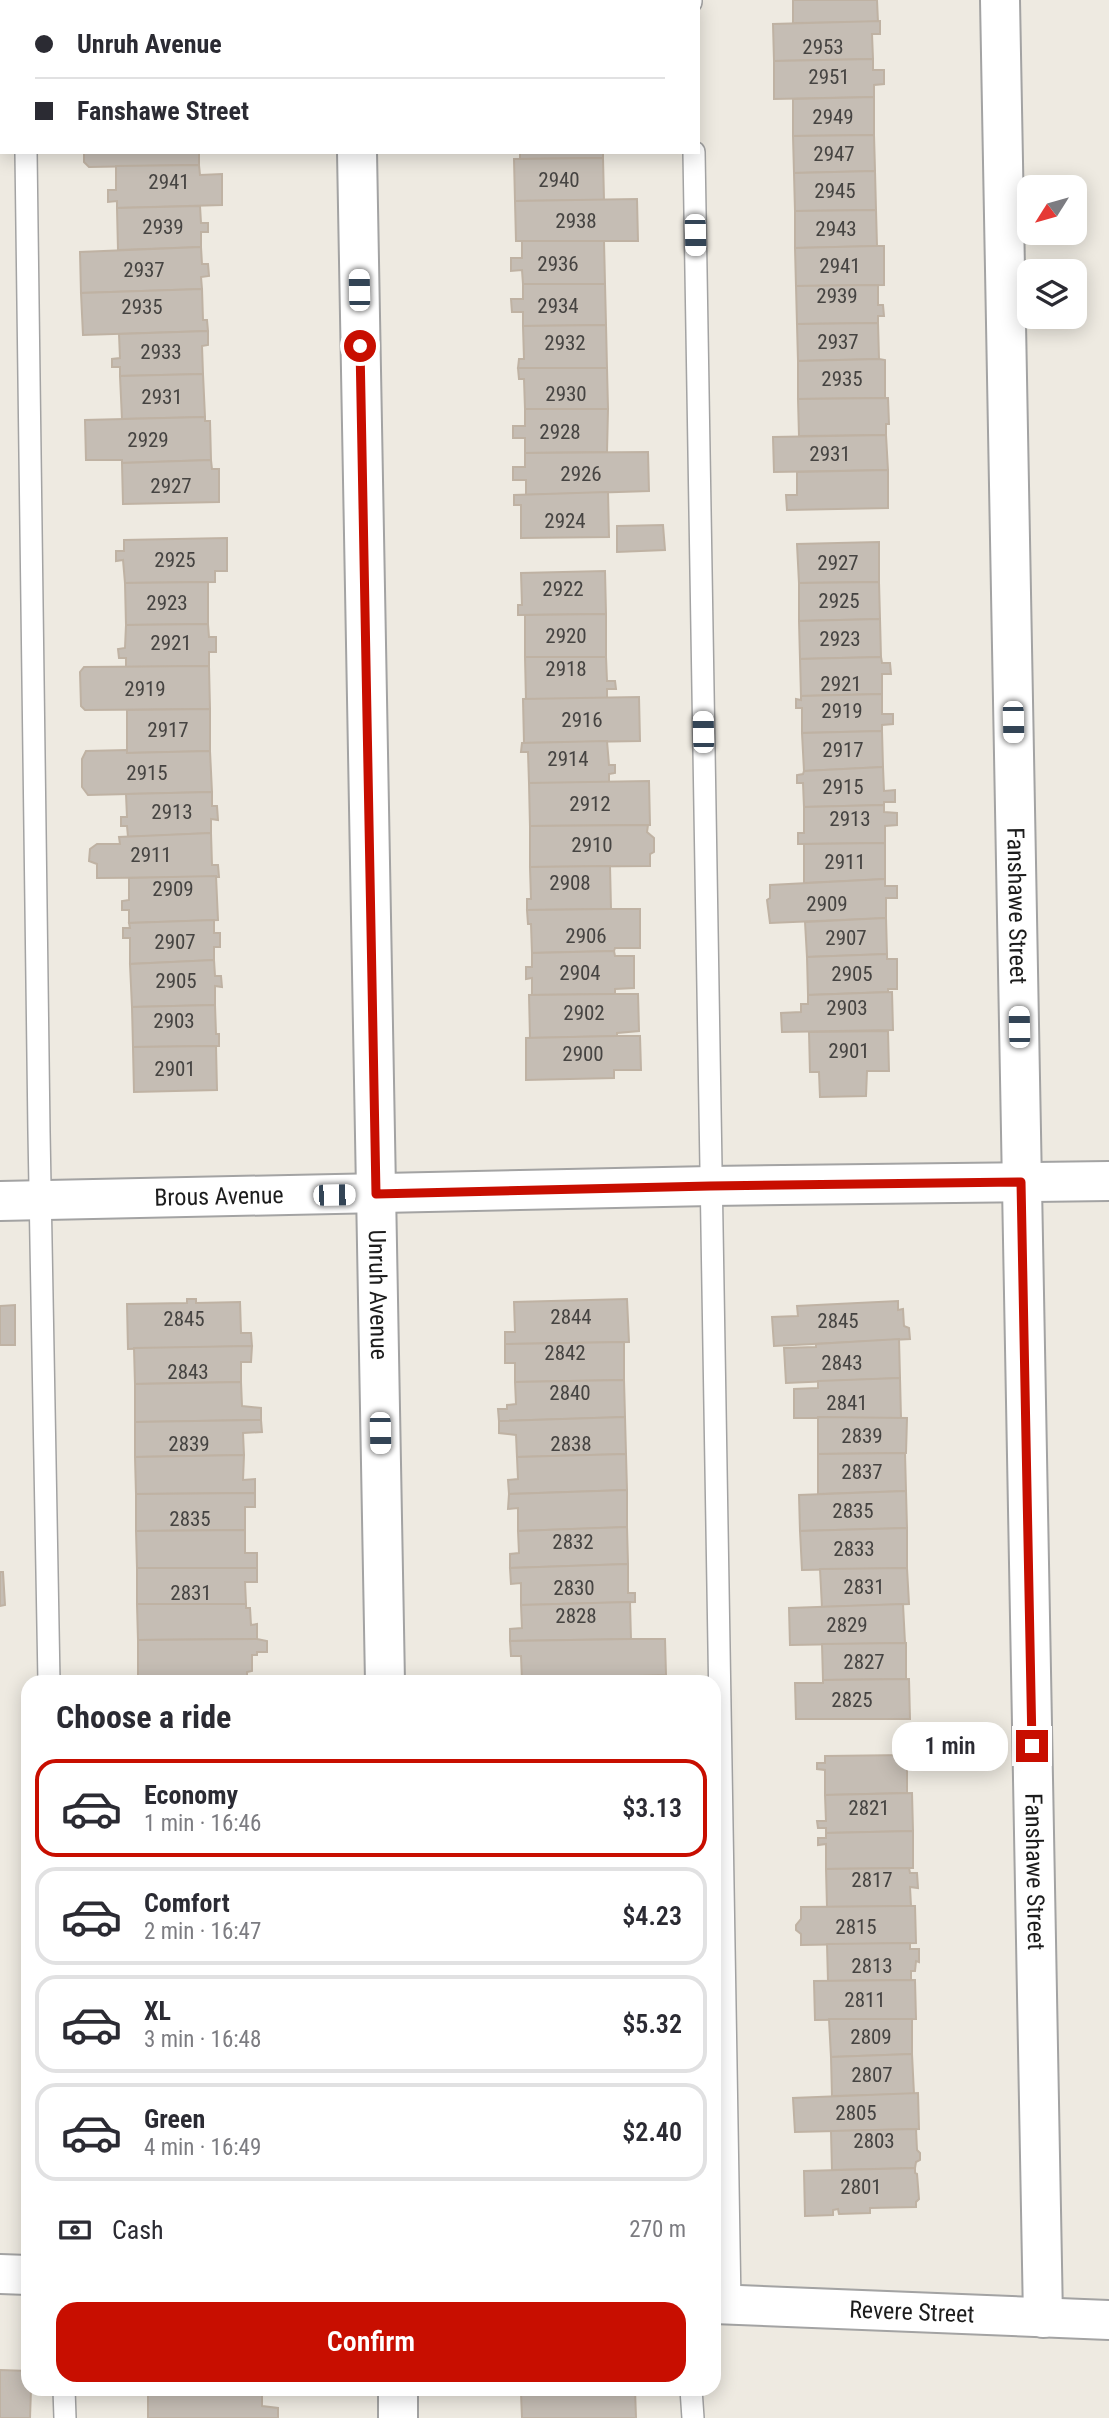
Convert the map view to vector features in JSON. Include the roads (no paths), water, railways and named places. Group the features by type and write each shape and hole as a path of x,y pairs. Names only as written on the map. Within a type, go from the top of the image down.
{"street":[{"name":"Fanshawe Street","path":"1000,0 1043,2318"},
{"name":"Unruh Avenue","path":"357,154 385,1675"},
{"name":"Brous Avenue","path":"0,1201 710,1186 1109,1181"},
{"path":"0,2274 21,2275"},
{"name":"Revere Street","path":"722,2304 1109,2320"},
{"path":"398,2396 398,2418"}],"lane":[{"path":"26,154 49,1675"},
{"path":"694,154 715,1675"},
{"path":"721,2211 722,2304"},
{"path":"64,2396 65,2418"},
{"path":"691,2396 693,2418"}]}
